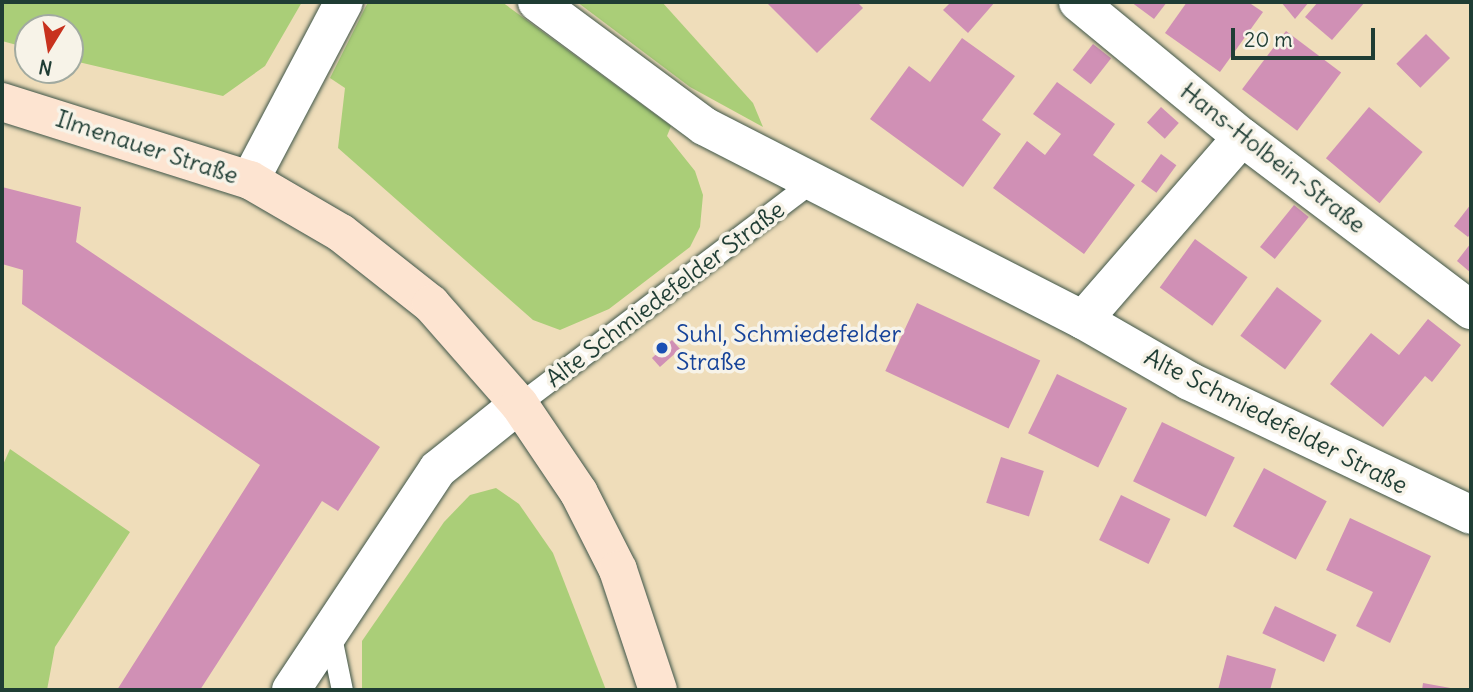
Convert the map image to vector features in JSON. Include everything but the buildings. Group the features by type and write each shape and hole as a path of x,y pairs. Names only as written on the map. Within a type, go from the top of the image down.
{"main road":[{"name":"Ilmenauer Straße","path":"2,102 250,180 341,233 431,304 519,404 579,493 618,570 658,690"}],"street":[{"path":"250,180 344,2"},
{"name":"Alte Schmiedefelder Straße","path":"537,2 704,126 810,183 1083,320 1189,381 1471,515"},
{"name":"Hans-Holbein-Straße","path":"1078,2 1242,138 1471,310"},
{"path":"1083,320 1242,138"},
{"path":"290,690 438,469 519,404"}],"lane":[{"name":"Alte Schmiedefelder Straße","path":"519,404 810,183"},
{"path":"329,630 342,690"}],"green space":[{"path":"2,2 302,2 265,66 223,96 84,63 84,14 14,14 14,44 2,41"},
{"path":"368,2 502,2 671,126 667,136 695,171 703,195 700,227 690,247 609,309 560,330 533,320 338,148 345,88 330,78"},
{"path":"577,2 662,2 753,103 763,127 690,87"},
{"path":"10,449 130,532 55,647 47,690 2,690 2,467"},
{"path":"496,488 519,504 553,553 606,690 362,690 362,641 444,522 470,495"}],"place":[{"name":"Suhl, Schmiedefelder Straße","path":"662,348"}]}
